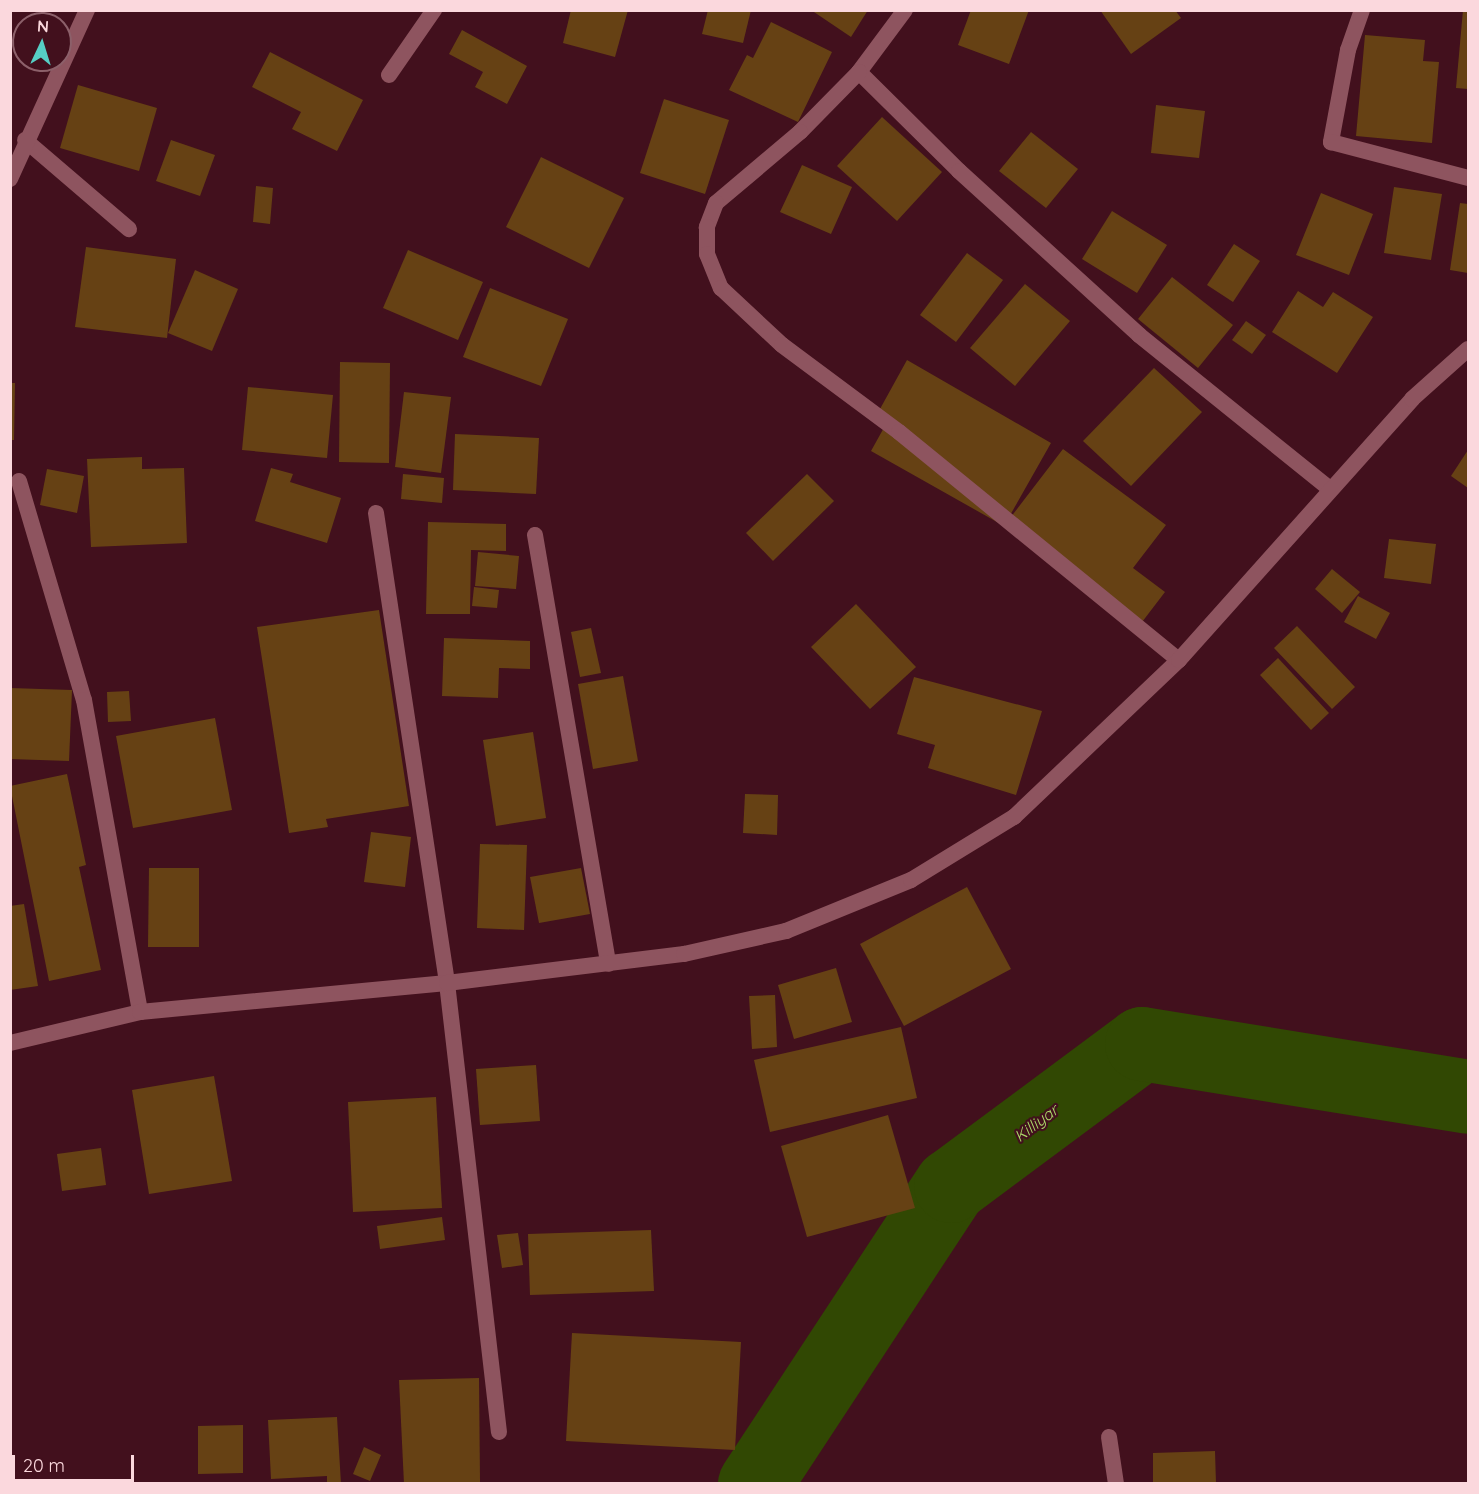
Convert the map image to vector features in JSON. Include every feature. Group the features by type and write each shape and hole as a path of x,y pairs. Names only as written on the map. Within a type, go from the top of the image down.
{"street":[{"path":"10,179 25,140 87,10"},
{"path":"389,75 434,10"},
{"path":"905,10 859,72 800,132 716,204 707,227 707,254 721,288 782,345 899,432 1179,660"},
{"path":"1362,10 1348,50 1331,142 1468,178"},
{"path":"859,72 959,171 1139,335 1330,489"},
{"path":"25,140 129,229"},
{"path":"10,1043 140,1012 447,983 684,954 786,931 911,880 1014,817 1179,660 1412,399 1468,349"},
{"path":"19,481 84,700 140,1012"},
{"path":"376,513 447,983 499,1432"},
{"path":"535,535 608,964"},
{"path":"1109,1437 1116,1484"}],"building":[{"path":"571,10 628,10 615,57 563,43"},
{"path":"708,10 751,10 743,43 702,34"},
{"path":"811,10 868,10 851,37"},
{"path":"971,10 1029,10 1009,64 958,45"},
{"path":"1100,10 1175,10 1181,18 1131,54"},
{"path":"1463,10 1468,10 1468,89 1456,88"},
{"path":"771,22 832,52 798,122 729,90 747,55 753,58"},
{"path":"462,30 527,66 507,104 475,87 483,72 449,54"},
{"path":"1365,35 1425,40 1423,61 1439,62 1432,143 1356,136"},
{"path":"270,52 363,100 337,151 292,129 301,112 252,87"},
{"path":"78,85 157,108 139,171 60,148"},
{"path":"664,99 729,120 705,194 640,173"},
{"path":"1156,105 1205,111 1199,158 1151,153"},
{"path":"882,117 942,172 897,221 837,166"},
{"path":"1031,132 1078,169 1046,208 999,171"},
{"path":"171,140 215,155 200,196 156,181"},
{"path":"541,157 624,198 589,268 506,227"},
{"path":"802,165 852,187 831,234 780,212"},
{"path":"256,186 273,188 270,224 253,222"},
{"path":"1394,187 1442,194 1431,260 1384,253"},
{"path":"1321,193 1373,214 1349,275 1296,255"},
{"path":"1460,203 1468,204 1468,273 1450,270"},
{"path":"1112,211 1167,245 1137,293 1082,259"},
{"path":"1234,244 1260,261 1233,302 1207,285"},
{"path":"86,247 176,259 167,338 75,327"},
{"path":"408,250 483,282 458,340 383,308"},
{"path":"967,253 1003,280 956,342 920,315"},
{"path":"195,270 238,289 212,351 168,333"},
{"path":"1172,277 1233,325 1198,368 1138,319"},
{"path":"1025,284 1070,321 1015,386 970,348"},
{"path":"490,288 568,319 541,386 463,357"},
{"path":"1298,291 1323,307 1333,292 1373,317 1337,373 1272,332"},
{"path":"1246,321 1266,335 1252,354 1232,340"},
{"path":"907,360 1051,443 1004,526 871,451 886,424 875,418"},
{"path":"340,362 390,363 389,463 339,462"},
{"path":"1154,368 1202,412 1131,486 1083,441"},
{"path":"10,383 15,383 14,440 10,440"},
{"path":"248,387 333,395 327,458 242,450"},
{"path":"404,392 451,397 441,473 395,467"},
{"path":"455,434 539,438 536,494 453,490"},
{"path":"1063,449 1166,525 1133,568 1165,592 1139,626 1004,526"},
{"path":"1468,450 1468,488 1451,476"},
{"path":"142,457 142,469 184,468 187,543 91,547 87,459"},
{"path":"271,468 293,474 290,482 341,498 327,543 255,521"},
{"path":"47,469 84,476 77,513 40,505"},
{"path":"403,474 444,478 442,503 401,499"},
{"path":"807,474 834,501 773,561 746,533"},
{"path":"428,522 506,524 506,551 471,550 470,614 426,614"},
{"path":"1389,539 1436,544 1431,584 1384,578"},
{"path":"478,552 519,556 516,589 475,586"},
{"path":"1332,569 1360,592 1342,613 1315,589"},
{"path":"474,587 499,590 497,608 472,606"},
{"path":"1358,596 1390,613 1376,639 1344,622"},
{"path":"856,604 916,667 870,709 811,647"},
{"path":"379,610 409,806 326,819 328,827 289,833 257,627"},
{"path":"1297,626 1355,687 1332,709 1274,648"},
{"path":"591,628 601,673 580,677 571,632"},
{"path":"444,638 530,641 530,669 499,668 498,698 442,696"},
{"path":"1278,658 1329,713 1311,730 1260,675"},
{"path":"623,676 638,761 593,769 578,684"},
{"path":"914,677 1042,711 1016,795 928,768 935,745 897,734"},
{"path":"10,688 72,690 69,761 10,759"},
{"path":"129,691 131,721 108,722 107,692"},
{"path":"215,718 232,810 133,828 116,736"},
{"path":"533,732 546,818 496,826 483,740"},
{"path":"67,774 86,865 79,867 101,970 49,981 10,786"},
{"path":"745,794 778,795 777,835 743,833"},
{"path":"371,832 411,837 405,887 364,882"},
{"path":"480,844 527,845 524,930 477,928"},
{"path":"149,868 199,868 199,947 148,947"},
{"path":"581,868 590,914 539,923 530,877"},
{"path":"967,887 1011,969 904,1026 860,944"},
{"path":"24,904 38,986 10,990 10,906"},
{"path":"836,968 852,1022 794,1039 778,985"},
{"path":"775,995 777,1047 752,1049 749,996"},
{"path":"901,1027 917,1098 770,1132 754,1060"},
{"path":"536,1065 540,1121 480,1125 476,1069"},
{"path":"214,1076 232,1181 149,1194 132,1090"},
{"path":"436,1097 442,1208 353,1212 348,1102"},
{"path":"888,1115 915,1208 807,1237 781,1146"},
{"path":"101,1148 106,1185 62,1191 57,1154"},
{"path":"442,1217 445,1240 380,1249 377,1226"},
{"path":"651,1230 654,1291 530,1295 528,1234"},
{"path":"518,1233 523,1265 502,1268 497,1235"},
{"path":"572,1333 741,1342 735,1450 566,1441"},
{"path":"479,1378 480,1482 404,1484 399,1380"},
{"path":"337,1417 341,1484 327,1484 327,1476 271,1479 268,1420"},
{"path":"243,1425 243,1473 198,1474 198,1426"},
{"path":"364,1447 381,1455 370,1481 353,1474"},
{"path":"1215,1451 1216,1484 1153,1484 1153,1453"}],"waterway":[{"name":"Killiyar","path":"755,1484 951,1186 1142,1044 1468,1097"}]}
